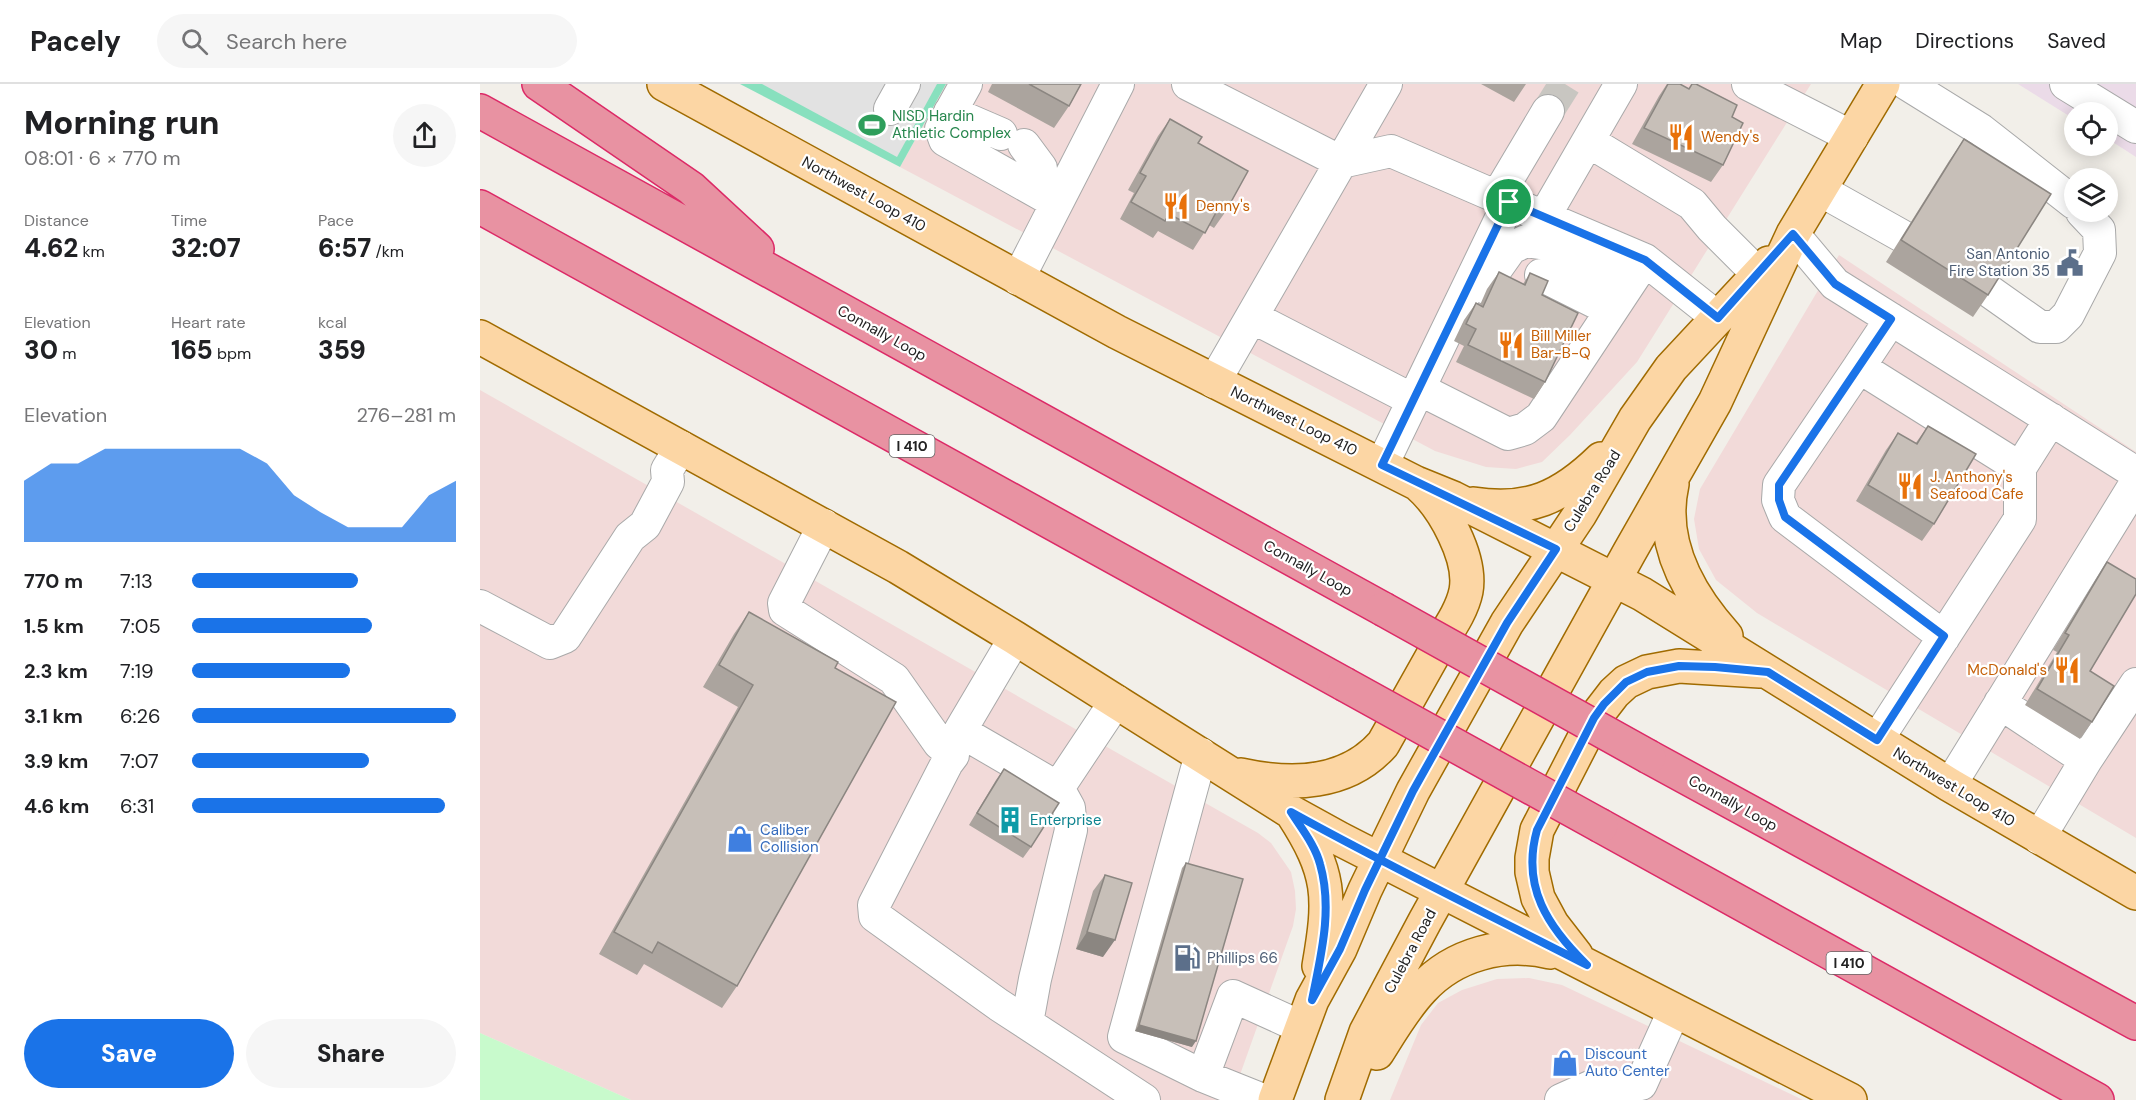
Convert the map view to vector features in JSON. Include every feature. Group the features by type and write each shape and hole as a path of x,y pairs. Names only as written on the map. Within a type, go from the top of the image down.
{"highway":[{"path":"539,84 691,188 793,283"},
{"name":"Connally Loop","path":"480,111 1649,757 2136,1023"},
{"name":"I 410","path":"480,207 2097,1100"}],"main road":[{"name":"Northwest Loop 410","path":"664,84 1018,279 1214,382 1416,483 1452,498 1616,579 2039,838 2134,886"},
{"name":"Culebra Road","path":"1344,1100 1366,1032 1715,402 1793,234 1883,84"},
{"name":"Culebra Road","path":"1275,1100 1307,1013 1340,949 1413,791 1507,623 1580,514 1635,419 1671,368 1759,275 1793,234"},
{"path":"480,337 674,459 816,521 853,541 1015,638 1291,812 1442,892 1850,1100"},
{"path":"1452,498 1468,503 1495,506 1528,505 1552,497 1583,477 1635,419"},
{"path":"1676,472 1670,499 1669,526 1675,553 1685,580 1693,595 1725,635 1768,672"},
{"path":"1231,773 1284,781 1326,778 1358,766 1383,744 1466,593 1466,569 1459,546 1429,494 1416,483"},
{"path":"1587,965 1564,941 1545,913 1534,885 1532,858 1537,830 1594,718 1626,682 1647,672 1679,666 1768,672"},
{"path":"1291,812 1308,837 1317,856 1327,894 1325,930 1307,1013"},
{"path":"1344,1100 1421,990 1443,971 1462,960 1493,950 1528,948 1567,957 1587,965"}],"lane":[{"path":"966,84 941,129 945,140 1048,198"},
{"path":"1018,279 1048,198 1118,84"},
{"path":"1188,84 1341,162 1391,151 1544,217 1718,318"},
{"path":"1214,382 1386,84"},
{"path":"1544,217 1621,84"},
{"path":"1748,84 1852,137"},
{"path":"1907,84 1981,130 2064,195"},
{"path":"2066,84 2136,127"},
{"path":"1422,395 1503,200 1548,111"},
{"path":"950,112 1012,140 1041,168 1048,198"},
{"path":"1588,141 1692,204 1712,228 1759,275"},
{"path":"1820,190 1902,236"},
{"path":"1989,291 2040,327 2056,327 2068,315 2100,254 2099,230 2091,222"},
{"path":"1793,234 1835,284 2136,473"},
{"path":"1382,465 1422,395 1464,333 1494,272 1511,248 1526,241 1547,244 1637,272"},
{"path":"1252,316 1508,434 1525,429 1540,417 1637,272"},
{"path":"1541,275 1611,310"},
{"path":"1891,319 1779,485 1779,500 1785,517 1944,636"},
{"path":"1859,368 2020,468"},
{"path":"1877,740 2020,519 2020,468 2051,419"},
{"path":"480,606 550,643 564,638 630,537 630,517 655,474 674,459"},
{"path":"1950,784 2136,483"},
{"path":"816,521 784,603 785,610 894,679 939,743 957,743 1058,788 1069,808 1071,830 1035,979 1027,1023"},
{"path":"1015,638 957,743 874,906 875,916 1027,1023 1144,1100"},
{"path":"2039,838 2086,760 2136,684"},
{"path":"1058,788 1116,701"},
{"path":"2000,703 2086,760"},
{"path":"1201,754 1124,1037 1203,1076 1263,1100"},
{"path":"1203,1076 1233,996 1307,1013"},
{"path":"1561,1100 1590,1087 1614,1088 1641,1084 1674,1011"}],"shaded area":[{"name":"NISD Hardin Athletic Complex","path":"762,84 937,84 897,157"},
{"path":"946,84 1811,84 1637,362 1542,462 1516,469 1486,467 1435,451 900,167"},
{"path":"2018,84 2136,84 2136,157 2118,145 2118,102 2064,102 2064,113"},
{"path":"1839,255 2136,452 2136,838 1757,613 1716,580 1699,549 1694,519 1700,489"},
{"path":"480,390 1258,833 1271,843 1291,872 1296,909 1293,926 1231,1100 631,1100 480,1033"},
{"name":"Discount Auto Center","path":"1529,978 1562,985 1803,1100 1390,1100 1421,1025 1438,1003 1462,990 1497,979"}],"green space":[{"name":"NISD Hardin Athletic Complex","path":"740,84 946,84 900,167"},
{"path":"480,1033 631,1100 480,1100"}],"building":[{"path":"1029,84 1081,84 1069,106"},
{"name":"Wendy's","path":"1668,84 1680,84 1689,89 1692,84 1696,84 1737,105 1732,117 1743,123 1723,165 1644,128"},
{"name":"Denny's","path":"1170,119 1202,137 1198,143 1248,171 1226,211 1219,207 1205,233 1169,214 1165,221 1131,202 1146,176 1140,173"},
{"path":"1964,139 2051,194 1988,295 1901,240"},
{"name":"Bill Miller Bar-B-Q","path":"1499,272 1525,285 1530,273 1548,281 1542,295 1578,313 1545,382 1468,345 1476,329 1466,324 1476,303 1483,307"},
{"name":"J. Anthony's Seafood Cafe","path":"1928,426 1976,454 1934,524 1868,485 1898,433 1917,444"},
{"name":"McDonald's","path":"2107,562 2136,579 2136,594 2090,671 2114,686 2092,722 2037,689 2069,635 2065,633"},
{"name":"Caliber Collision","path":"749,612 838,662 835,668 896,702 737,986 658,942 652,953 614,932 753,685 719,665"},
{"name":"Enterprise","path":"1004,769 1059,803 1031,847 977,813"},
{"name":"Phillips 66","path":"1186,863 1243,879 1196,1041 1139,1025"},
{"path":"1105,875 1132,883 1115,940 1087,932"}],"tunnel":[{"path":"1548,111 1565,84"}],"place":[{"name":"NISD Hardin Athletic Complex","path":"872,125"},
{"name":"Wendy's","path":"1681,137"},
{"name":"Denny's","path":"1176,206"},
{"name":"San Antonio Fire Station 35","path":"2070,263"},
{"name":"Bill Miller Bar-B-Q","path":"1511,345"},
{"name":"J. Anthony's Seafood Cafe","path":"1910,486"},
{"name":"McDonald's","path":"2067,670"},
{"name":"Enterprise","path":"1010,820"},
{"name":"Caliber Collision","path":"740,839"},
{"name":"Phillips 66","path":"1187,958"},
{"name":"Discount Auto Center","path":"1565,1063"}],"route":[{"path":"1509,202 1382,465 1556,549 1507,623 1413,791 1380,860 1365,890 1340,949 1312,1000 1325,930 1327,894 1314,848 1291,812 1380,860 1587,965 1564,941 1538,898 1532,873 1533,845 1537,830 1594,718 1614,693 1626,682 1662,668 1715,667 1768,672 1877,740 1944,636 1785,517 1779,500 1779,485 1891,319 1835,284 1793,234 1759,275 1718,318 1645,260 1509,202"}]}
